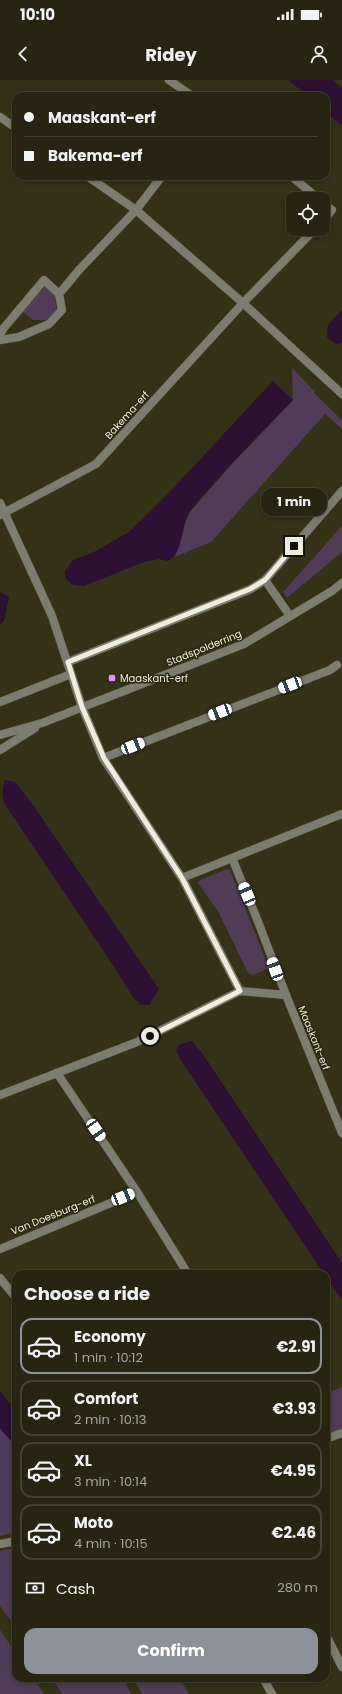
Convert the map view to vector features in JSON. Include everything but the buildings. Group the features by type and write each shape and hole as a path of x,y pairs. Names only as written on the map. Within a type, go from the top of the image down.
{"street":[{"path":"169,80 186,92"},
{"path":"0,117 12,125"},
{"path":"92,180 136,210 243,303 342,394"},
{"path":"59,294 79,270 136,210 159,180"},
{"path":"296,180 310,192"},
{"name":"Bakema-erf","path":"3,514 50,487 96,464 243,303 309,236"},
{"path":"0,335 3,328 44,280 59,294 62,310 49,324 19,337 0,340"},
{"path":"68,662 250,589 265,580 342,490"},
{"path":"0,503 3,514 52,616 82,707 104,758 182,878 240,991"},
{"path":"265,580 290,616"},
{"name":"Stadspolderring","path":"0,735 42,723 244,644 332,591 342,583"},
{"path":"104,758 330,670 337,665"},
{"path":"0,702 71,674"},
{"name":"Stadspolderring","path":"0,750 42,723"},
{"path":"182,878 342,814"},
{"name":"Maaskant-erf","path":"232,858 342,1133"},
{"path":"0,1095 137,1042 240,991 286,995"},
{"path":"57,1073 137,1192 186,1270"},
{"name":"Van Doesburg-erf","path":"0,1249 137,1192"},
{"path":"0,1278 12,1293"},
{"path":"330,1438 342,1433"},
{"path":"0,1544 12,1542"},
{"path":"330,1642 342,1667"},
{"path":"265,1682 272,1694"}],"shaded area":[{"path":"288,80 333,80 342,88 342,126 330,116 330,92 303,92"},
{"path":"44,286 55,295 57,311 49,320 33,320 22,311"},
{"path":"342,310 342,343 336,344 327,337 328,325"},
{"path":"292,368 315,392 314,393 342,420 342,429 325,414 211,542 175,557 183,527 190,512 232,464 293,400"},
{"path":"273,381 293,400 236,459 196,504 187,518 177,552 173,557 168,561 159,559 144,562 84,586 73,585 65,578 65,571 73,560 94,552 129,532 166,496"},
{"path":"342,526 342,552 287,598 283,592"},
{"path":"1,592 9,597 4,621 0,625 0,593"},
{"path":"5,780 15,782 31,802 159,989 149,1005 141,1005 133,997 9,810 3,798"},
{"path":"227,869 230,870 269,968 253,975 248,973 219,913 198,883 200,880"},
{"path":"192,1041 202,1053 342,1263 342,1300 330,1283 330,1270 321,1270 180,1059 176,1050 180,1044"},
{"path":"342,1387 342,1432 330,1437 330,1392"},
{"path":"0,1391 12,1406 12,1442 0,1428"},
{"path":"0,1428 12,1442 12,1533 0,1536"},
{"path":"12,1549 12,1622 0,1606 0,1551"},
{"path":"0,1630 12,1647 12,1682 36,1682 44,1694 0,1694"},
{"path":"54,1682 125,1682 131,1694 62,1694"},
{"path":"135,1682 182,1682 189,1694 142,1694"}],"place":[{"name":"Maaskant-erf","path":"112,678"}],"route":[{"path":"150,1036 240,991 182,878 104,758 82,707 68,662 250,589 265,580 294,546"}]}
